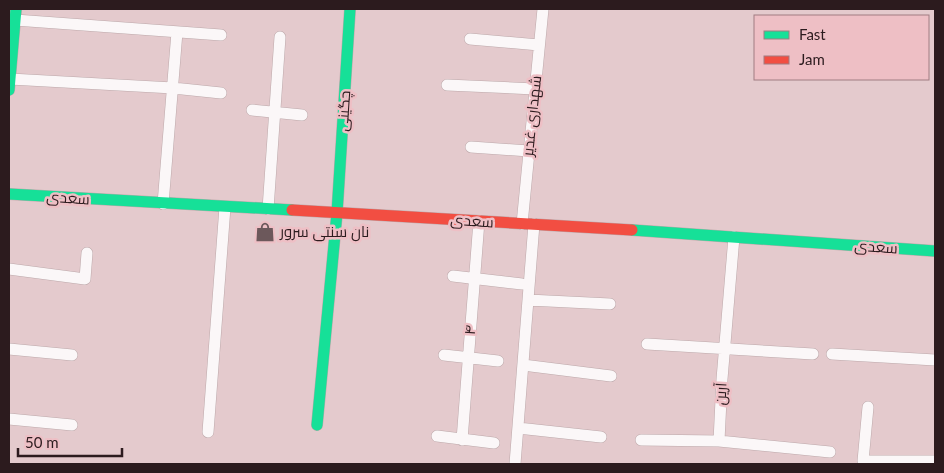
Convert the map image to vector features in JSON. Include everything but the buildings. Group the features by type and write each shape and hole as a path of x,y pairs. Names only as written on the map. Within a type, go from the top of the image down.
{"street":[{"name":"چگینی","path":"317,424 337,213 350,9"},
{"name":"شهداری غدیر","path":"515,464 528,300 529,151 543,9"},
{"path":"221,35 15,14 9,84 173,88 221,93"},
{"path":"163,204 177,32"},
{"path":"268,209 280,37"},
{"path":"470,39 539,44"},
{"path":"447,85 535,89"},
{"path":"252,110 302,115"},
{"path":"471,147 529,151"},
{"name":"سعدی","path":"9,194 528,224 935,252"},
{"path":"208,432 225,207"},
{"name":"۴","path":"462,440 479,221"},
{"name":"آرین","path":"719,441 724,349 734,237"},
{"path":"9,268 85,279 87,253"},
{"path":"453,276 522,284"},
{"path":"528,300 610,304"},
{"path":"648,344 813,354"},
{"path":"9,349 72,355"},
{"path":"444,354 498,361"},
{"path":"832,354 935,360"},
{"path":"522,365 612,376"},
{"path":"868,407 863,461 935,461"},
{"path":"9,419 72,425"},
{"path":"518,428 601,438"},
{"path":"437,436 494,443"},
{"path":"641,440 719,441 830,452"}],"traffic: fast":[{"path":"9,90 16,9"},
{"path":"317,425 337,213 350,9"},
{"path":"9,194 292,210"},
{"path":"632,230 935,251"}],"traffic: jam":[{"path":"292,210 632,230"}],"place":[{"name":"نان سنتی سرور","path":"265,232"}]}
